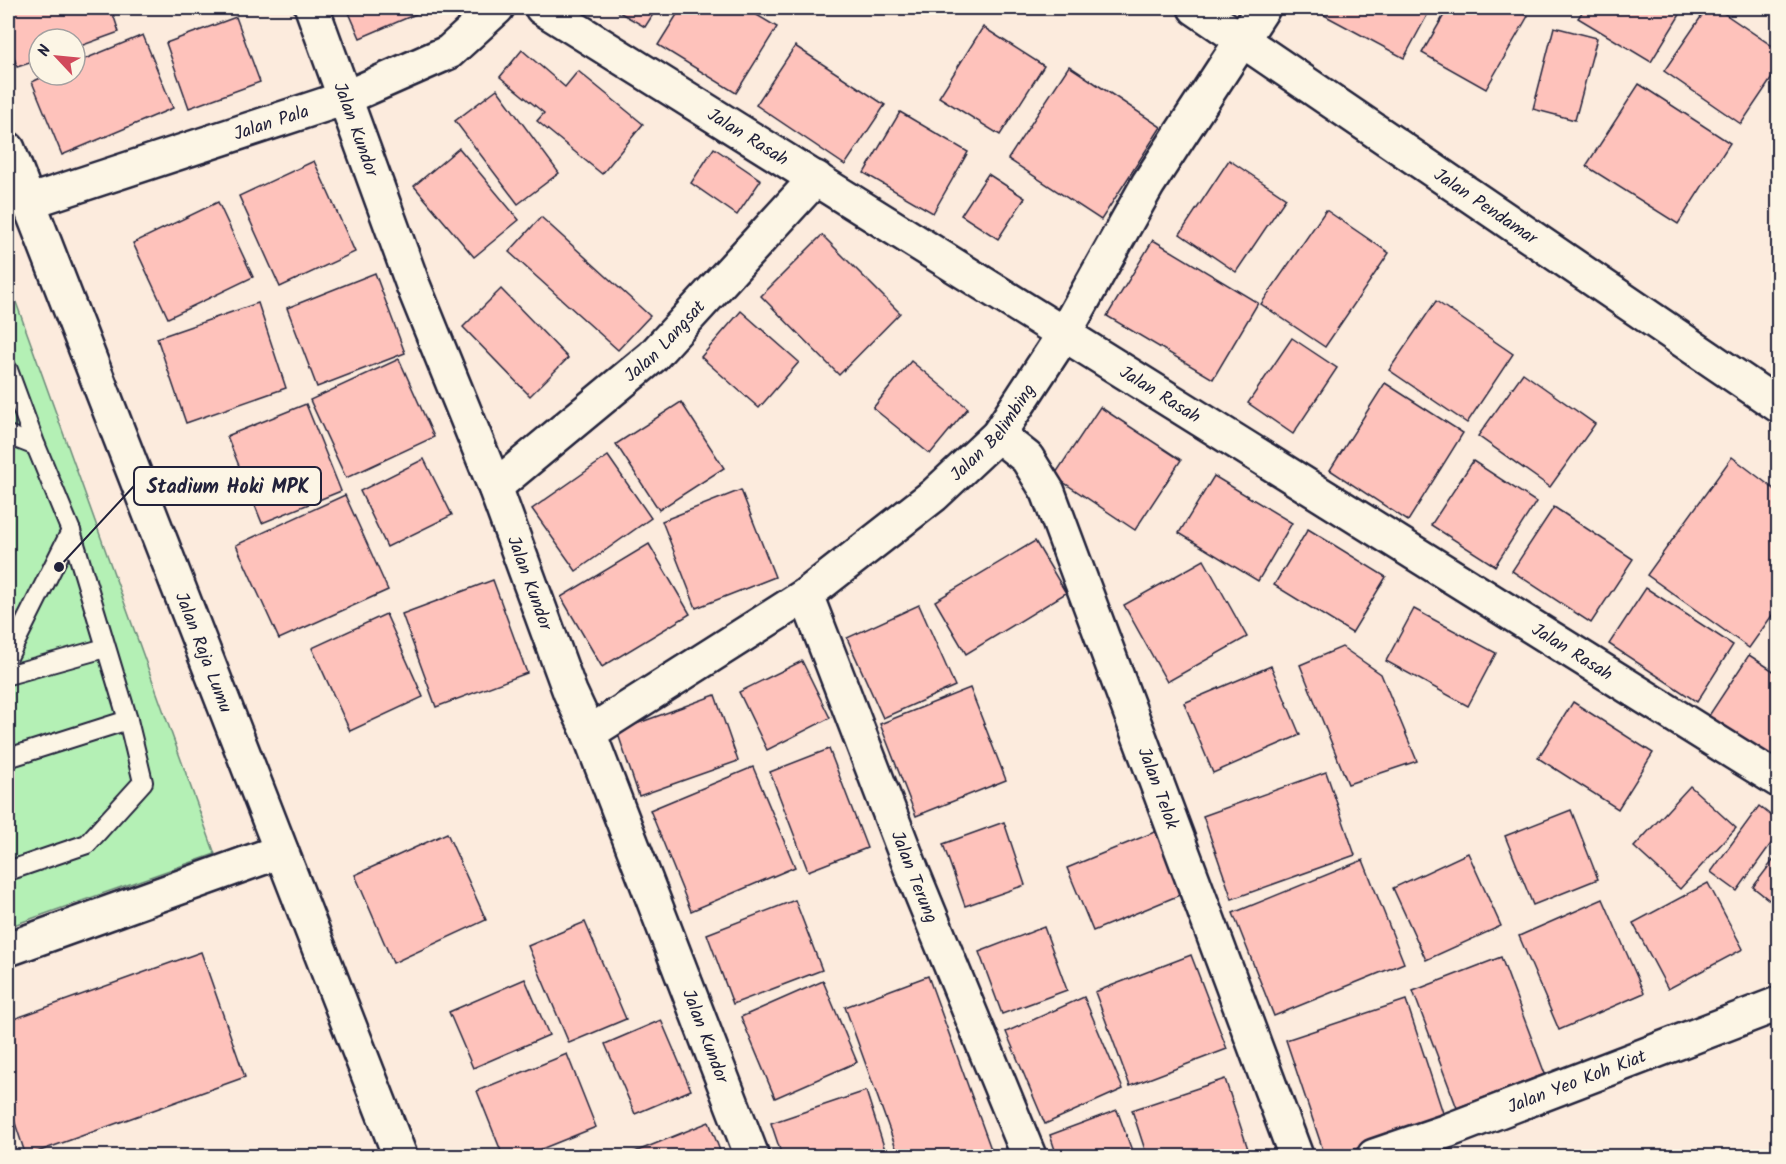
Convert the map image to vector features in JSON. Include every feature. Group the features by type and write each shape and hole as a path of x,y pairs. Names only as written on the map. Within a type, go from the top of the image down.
{"street":[{"name":"Jalan Kundor","path":"312,8 412,285 495,487 570,692 589,733 752,1156"},
{"name":"Jalan Pala","path":"28,202 345,98 449,52 497,8"},
{"name":"Jalan Rasah","path":"542,8 1779,780"},
{"name":"Jalan Pendamar","path":"1195,8 1779,405"},
{"name":"Jalan Belimbing","path":"589,733 806,595 934,495 998,435 1064,334 1148,184 1263,8"},
{"name":"Jalan Raja Lumu","path":"8,149 400,1156"},
{"name":"Jalan Langsat","path":"495,487 653,356 816,178"},
{"name":"Jalan Telok","path":"998,435 1027,458 1048,492 1296,1156"},
{"name":"Jalan Terung","path":"806,595 912,871 1029,1156"},
{"path":"8,950 281,852"},
{"name":"Jalan Yeo Koh Kiat","path":"1374,1156 1447,1131 1779,1004"}],"lane":[{"path":"8,370 71,531 128,720 143,782 87,844 8,871"},
{"path":"8,435 36,446"},
{"path":"8,657 71,531"},
{"path":"8,675 105,648"},
{"path":"8,758 128,720"}],"green space":[{"path":"8,280 215,854 8,927"}],"building":[{"path":"8,8 111,8 119,32 87,44 87,27 27,27 27,64 17,67 8,38"},
{"path":"347,8 430,8 360,38"},
{"path":"612,8 657,8 645,27"},
{"path":"681,8 745,8 777,27 736,93 658,45"},
{"path":"1311,8 1431,8 1404,58"},
{"path":"1448,8 1515,8 1528,16 1486,89 1422,53"},
{"path":"1585,8 1684,8 1651,62 1578,18"},
{"path":"1707,8 1716,8 1778,50 1778,69 1741,124 1664,71"},
{"path":"236,17 260,82 189,108 166,43"},
{"path":"983,27 1044,66 1000,135 939,97"},
{"path":"1554,27 1597,38 1575,120 1533,109"},
{"path":"143,35 173,108 62,155 34,87 87,87 87,58"},
{"path":"795,46 885,105 845,165 756,105"},
{"path":"522,50 565,87 578,71 643,124 602,174 537,121 544,113 500,77"},
{"path":"1069,66 1161,127 1101,220 1008,159"},
{"path":"1639,84 1730,143 1678,224 1586,166"},
{"path":"497,89 559,173 518,204 455,121"},
{"path":"900,112 968,152 933,213 864,173"},
{"path":"459,148 519,220 474,257 414,186"},
{"path":"714,148 761,180 737,215 691,183"},
{"path":"1229,160 1286,198 1236,272 1180,234"},
{"path":"314,161 355,252 280,287 239,196"},
{"path":"988,174 1025,198 998,239 961,215"},
{"path":"218,202 253,277 168,318 133,243"},
{"path":"1326,210 1389,253 1325,347 1261,304"},
{"path":"541,217 650,316 618,350 509,252"},
{"path":"822,235 900,313 839,375 761,296"},
{"path":"1153,240 1258,303 1213,379 1107,316"},
{"path":"375,273 405,353 317,387 287,308"},
{"path":"501,289 568,358 530,396 463,327"},
{"path":"1436,301 1513,354 1467,423 1389,370"},
{"path":"258,303 286,388 186,423 157,338"},
{"path":"741,311 799,362 759,408 701,357"},
{"path":"1292,338 1337,368 1293,434 1248,403"},
{"path":"399,359 434,437 346,478 310,400"},
{"path":"911,361 968,408 930,454 873,408"},
{"path":"1523,373 1595,424 1550,487 1478,436"},
{"path":"1385,383 1463,433 1408,521 1330,470"},
{"path":"681,402 724,468 659,510 616,444"},
{"path":"306,404 341,491 262,523 227,436"},
{"path":"1100,407 1181,460 1135,530 1054,476"},
{"path":"608,456 651,518 576,571 532,509"},
{"path":"1732,457 1778,492 1778,607 1749,648 1647,575"},
{"path":"424,459 452,515 387,547 360,491"},
{"path":"1473,461 1536,502 1495,566 1431,525"},
{"path":"1214,476 1292,523 1258,581 1179,533"},
{"path":"741,490 775,577 696,608 662,521"},
{"path":"345,495 388,590 279,639 236,545"},
{"path":"1554,507 1633,559 1591,623 1512,571"},
{"path":"1308,529 1386,577 1352,633 1274,585"},
{"path":"1035,541 1066,593 966,654 935,601"},
{"path":"649,544 690,614 602,667 561,597"},
{"path":"1204,560 1247,637 1167,682 1124,605"},
{"path":"493,580 527,673 436,707 402,614"},
{"path":"1646,588 1733,645 1697,702 1609,644"},
{"path":"919,605 955,686 883,718 847,638"},
{"path":"1414,609 1496,653 1468,706 1386,661"},
{"path":"386,614 423,697 350,731 312,648"},
{"path":"1342,647 1381,674 1417,761 1348,784 1300,665"},
{"path":"1749,655 1778,674 1778,763 1708,717"},
{"path":"802,661 830,718 767,750 739,692"},
{"path":"1271,666 1300,735 1213,773 1184,703"},
{"path":"970,688 1006,780 916,816 880,724"},
{"path":"715,695 738,761 639,796 617,731"},
{"path":"1573,702 1653,753 1618,809 1538,758"},
{"path":"829,749 867,848 808,871 770,772"},
{"path":"753,767 795,867 691,911 650,810"},
{"path":"1326,772 1355,855 1232,899 1203,816"},
{"path":"1690,786 1736,828 1680,889 1634,847"},
{"path":"1759,806 1778,821 1778,834 1737,891 1711,872"},
{"path":"1571,810 1598,879 1533,905 1505,836"},
{"path":"1004,822 1025,885 965,906 943,844"},
{"path":"1157,831 1182,894 1093,931 1067,868"},
{"path":"447,833 486,920 393,963 355,875"},
{"path":"1468,853 1501,926 1426,960 1393,888"},
{"path":"1778,854 1778,907 1753,887"},
{"path":"1363,860 1404,963 1274,1016 1233,913"},
{"path":"1708,883 1743,949 1668,989 1633,923"},
{"path":"1603,899 1644,993 1559,1030 1519,936"},
{"path":"795,900 822,970 733,1004 707,934"},
{"path":"585,922 626,1019 569,1043 528,946"},
{"path":"1044,927 1067,990 1002,1014 979,952"},
{"path":"201,952 245,1077 26,1156 8,1102 8,1021"},
{"path":"1191,955 1227,1049 1130,1086 1095,992"},
{"path":"1501,957 1545,1074 1457,1108 1413,991"},
{"path":"928,976 991,1149 970,1156 899,1156 845,1007"},
{"path":"525,979 549,1035 473,1068 449,1012"},
{"path":"823,981 857,1062 775,1098 741,1017"},
{"path":"1084,997 1123,1089 1045,1124 1006,1032"},
{"path":"1406,1000 1445,1119 1334,1156 1325,1156 1286,1040"},
{"path":"661,1020 691,1090 635,1114 605,1044"},
{"path":"567,1054 596,1127 524,1156 503,1156 477,1091"},
{"path":"1225,1079 1249,1152 1236,1156 1147,1156 1132,1110"},
{"path":"866,1091 887,1156 782,1156 771,1123"},
{"path":"1117,1110 1134,1156 1057,1156 1050,1135"},
{"path":"709,1122 722,1156 625,1156"}],"place":[{"name":"Stadium Hoki MPK","path":"59,567"}]}
